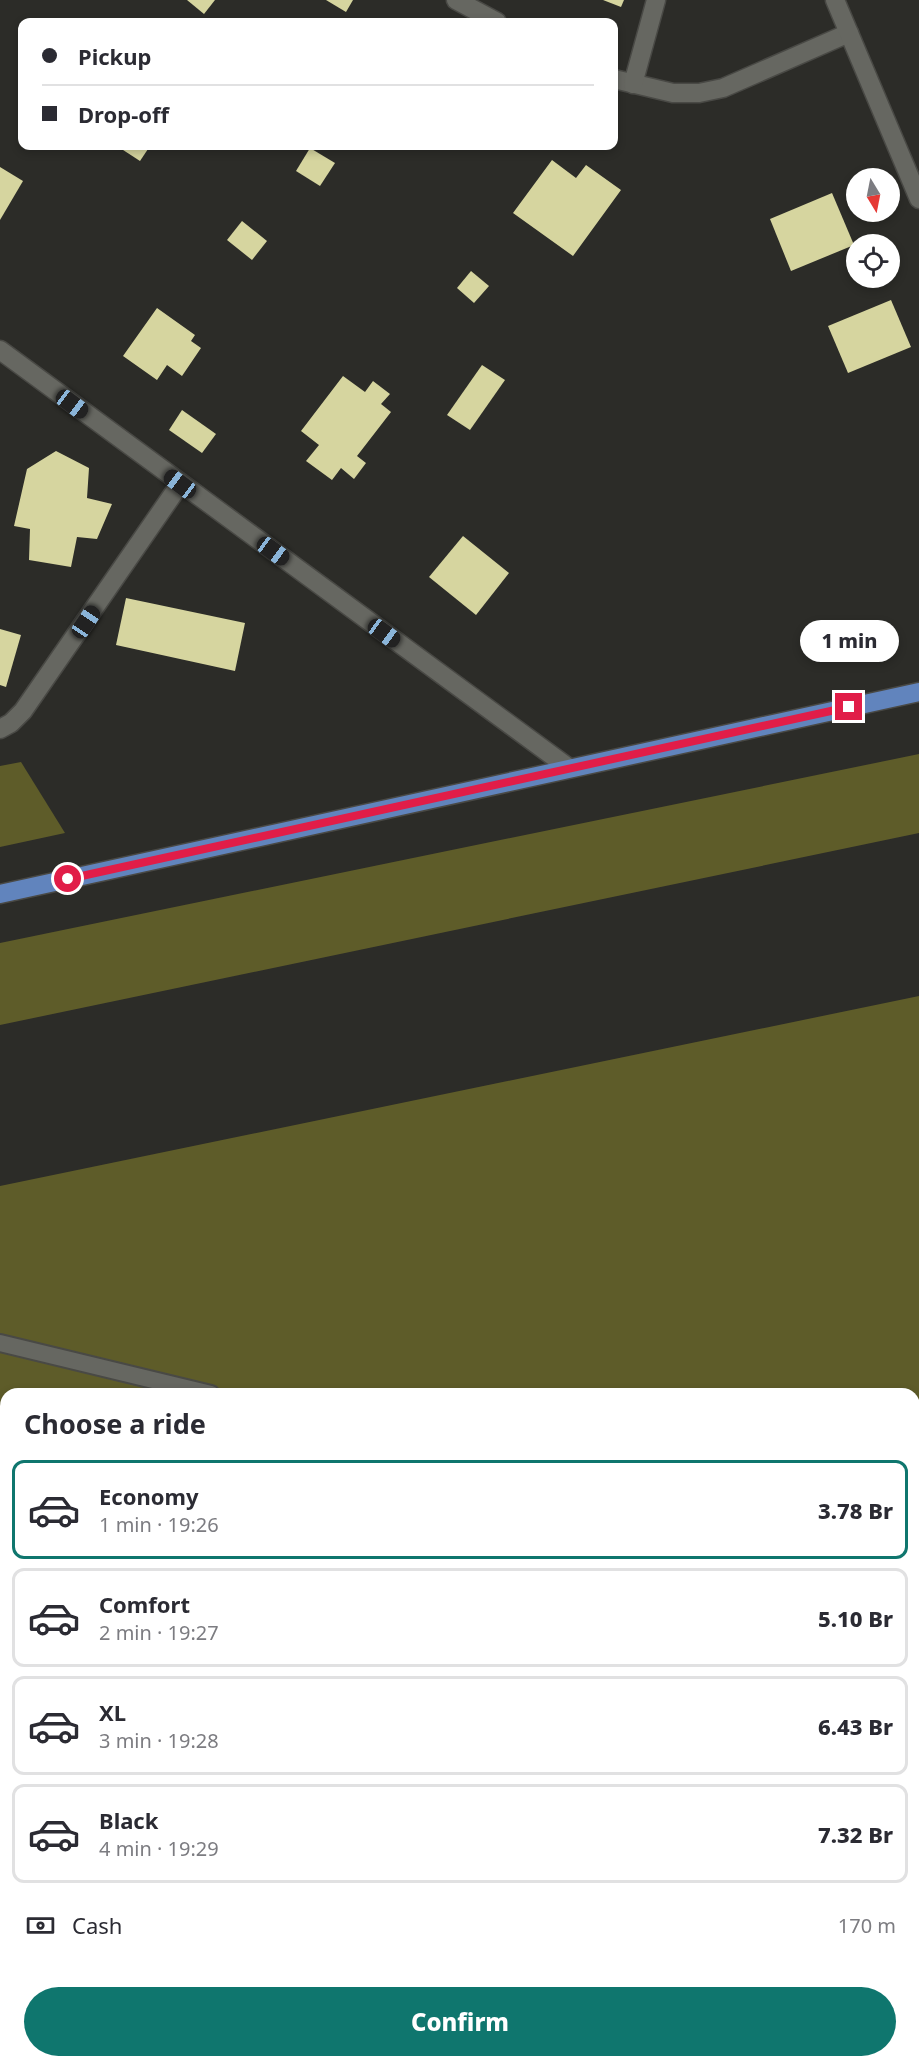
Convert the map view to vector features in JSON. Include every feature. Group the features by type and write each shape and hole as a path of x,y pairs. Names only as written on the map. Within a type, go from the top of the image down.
{"main road":[{"path":"0,894 919,692"}],"street":[{"path":"456,0 489,18"},
{"path":"633,84 656,0"},
{"path":"835,0 919,199"},
{"path":"618,80 673,93 699,93 723,88 849,33"},
{"path":"0,350 569,768"},
{"path":"0,729 11,723 23,711 180,484"}],"lane":[{"path":"0,1344 186,1388"}],"shaded area":[{"path":"919,754 919,833 0,1025 0,943"},
{"path":"21,762 65,833 0,847 0,766"},
{"path":"919,996 919,1388 0,1388 0,1186"}],"building":[{"path":"187,0 215,0 204,14"},
{"path":"326,0 353,0 346,12"},
{"path":"603,0 624,0 621,7"},
{"path":"123,150 147,150 140,161"},
{"path":"309,150 313,150 335,163 320,186 296,171"},
{"path":"552,160 576,178 586,165 621,190 573,256 513,213"},
{"path":"0,167 23,181 0,220"},
{"path":"832,193 849,234 846,234 846,248 791,271 770,219"},
{"path":"242,221 267,241 252,260 227,240"},
{"path":"471,271 489,286 474,303 457,288"},
{"path":"891,300 911,347 848,373 828,326"},
{"path":"157,308 195,335 191,341 201,348 182,376 167,365 157,380 123,356"},
{"path":"482,365 505,380 470,430 447,415"},
{"path":"343,376 365,392 373,381 390,394 381,404 391,412 357,456 366,463 354,479 341,468 332,480 306,461 319,445 301,431"},
{"path":"182,410 216,434 202,453 169,430"},
{"path":"56,451 89,468 87,498 112,504 97,539 77,537 71,567 29,560 30,529 14,526 27,469"},
{"path":"463,536 509,573 476,615 429,577"},
{"path":"126,598 245,623 235,671 116,645"},
{"path":"0,629 21,635 6,687 0,685"}],"route":[{"path":"68,879 849,707"}]}
